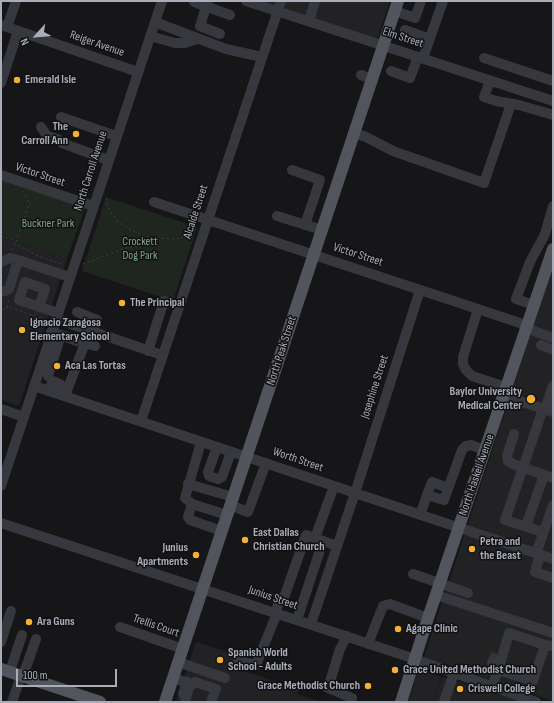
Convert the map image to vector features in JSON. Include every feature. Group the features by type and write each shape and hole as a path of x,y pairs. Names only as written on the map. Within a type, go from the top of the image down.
{"main road":[{"name":"North Peak Street","path":"165,702 354,134 367,77 383,46 397,6"},
{"name":"North Haskell Avenue","path":"401,702 526,327 551,263 553,249"},
{"path":"14,673 97,701"}],"street":[{"path":"4,26 16,1"},
{"name":"North Carroll Avenue","path":"1,486 51,332 53,317 70,277 162,1"},
{"name":"Elm Street","path":"246,1 553,101"},
{"name":"Alcalde Street","path":"141,421 281,1"},
{"path":"309,21 315,1"},
{"path":"397,6 415,18 421,1"},
{"path":"391,71 410,78 430,39 443,1"},
{"path":"194,2 207,4 230,15"},
{"path":"207,4 200,26 220,34"},
{"path":"155,22 226,49 262,57"},
{"name":"Reiger Avenue","path":"4,26 138,72"},
{"path":"405,30 430,39"},
{"path":"1,83 18,31"},
{"path":"150,36 175,43 185,43 198,39"},
{"path":"484,58 553,81"},
{"path":"490,81 484,97 496,102 520,105 553,115"},
{"path":"354,134 364,136 393,151 484,183 511,104"},
{"path":"61,117 116,136"},
{"path":"42,127 47,136 108,160"},
{"path":"292,170 320,180 305,225"},
{"name":"Victor Street","path":"1,175 93,206"},
{"name":"Victor Street","path":"154,202 520,323 534,331 553,338"},
{"path":"534,305 516,299 530,262 545,234 553,206"},
{"path":"277,216 322,230"},
{"path":"1,262 10,258 70,277"},
{"path":"1,292 8,289 18,260"},
{"name":"Josephine Street","path":"311,624 420,290"},
{"path":"148,351 164,301 179,306"},
{"path":"40,307 53,317 162,356"},
{"path":"478,309 463,357 463,364 466,370 472,376 547,410"},
{"path":"77,312 97,320 93,332"},
{"path":"51,332 77,341"},
{"path":"51,378 62,335"},
{"path":"57,394 85,343 95,346"},
{"path":"541,345 553,350"},
{"path":"38,372 60,384 57,394"},
{"name":"Worth Street","path":"34,386 553,559"},
{"path":"544,532 505,520 522,468 547,410 553,386"},
{"path":"1,409 24,417"},
{"path":"514,434 508,461 522,468 548,476 526,526"},
{"path":"201,442 185,498 192,504 230,506"},
{"path":"420,515 428,495 444,500 462,450 466,446 471,445 485,450"},
{"path":"217,447 208,472 209,476 218,479 222,477 231,452"},
{"path":"188,484 230,506 248,512 266,463"},
{"path":"297,620 334,486"},
{"path":"192,504 188,517 190,520 222,531"},
{"path":"553,505 538,554 535,572 553,578"},
{"name":"Junius Street","path":"1,523 347,636 536,702"},
{"path":"238,660 256,665 279,602 285,595 306,535 337,546"},
{"path":"413,574 468,593"},
{"path":"436,595 553,633"},
{"path":"368,644 383,606 390,604 428,618"},
{"path":"1,642 11,611"},
{"name":"Trellis Court","path":"120,627 182,649"},
{"path":"492,686 495,667 500,651 509,634 550,647 533,681 495,667"},
{"path":"12,702 14,673 22,636"},
{"path":"347,636 340,649 328,688 352,698 351,702"},
{"path":"14,673 36,639"},
{"path":"178,662 225,678"},
{"path":"444,702 454,673"},
{"path":"173,679 187,682 181,702"},
{"path":"185,702 192,684 195,682 216,689 211,702"}],"path":[{"path":"23,190 29,204"},
{"path":"16,242 29,204 40,196"},
{"path":"106,196 109,209 116,220 141,235 152,238 171,239 189,236 198,227"},
{"path":"138,246 141,235"},
{"path":"1,236 16,242 34,254 64,265"},
{"path":"83,264 126,248 151,246 152,238"},
{"path":"1,310 9,307 53,317"}],"shaded area":[{"path":"262,1 390,1 377,39"},
{"name":"Ignacio Zaragosa Elementary School","path":"1,237 67,259 19,406 1,400"},
{"name":"Baylor University Medical Center","path":"551,272 553,273 553,701 424,657"},
{"path":"196,642 237,655 233,667 299,690 297,694 320,702 176,702"},
{"name":"Criswell College","path":"419,668 441,677 434,699 442,677 523,702 408,702"}],"green space":[{"name":"Buckner Park","path":"1,180 85,208 67,259 1,237"},
{"name":"Crockett Dog Park","path":"106,197 197,227 173,301 82,271"},
{"path":"503,618 553,635 553,638 510,623 508,630 502,628 489,667 493,668 491,675 531,689 532,686 545,691 547,688 552,690 550,697 484,675"}],"tunnel":[{"path":"492,663 496,653"}],"place":[{"name":"Emerald Isle","path":"17,80"},
{"name":"The Carroll Ann","path":"76,134"},
{"name":"The Principal","path":"122,303"},
{"name":"Ignacio Zaragosa Elementary School","path":"22,330"},
{"name":"Aca Las Tortas","path":"57,366"},
{"name":"Baylor University Medical Center","path":"531,399"},
{"name":"East Dallas Christian Church","path":"245,540"},
{"name":"Petra and the Beast","path":"472,549"},
{"name":"Junius Apartments","path":"196,555"},
{"name":"Ara Guns","path":"29,622"},
{"name":"Agape Clinic","path":"398,629"},
{"name":"Spanish World School - Adults","path":"220,660"},
{"name":"Grace United Methodist Church","path":"395,670"},
{"name":"Grace Methodist Church","path":"368,686"},
{"name":"Criswell College","path":"460,689"}]}
